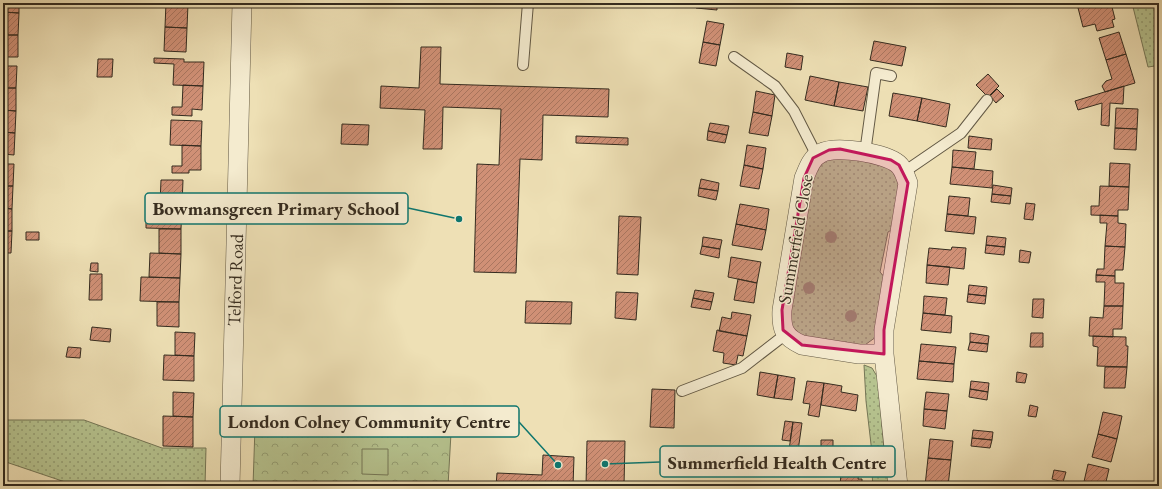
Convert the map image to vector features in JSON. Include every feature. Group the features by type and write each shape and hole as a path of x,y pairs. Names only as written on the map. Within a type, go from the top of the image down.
{"street":[{"name":"Telford Road","path":"230,486 242,3"},
{"name":"Summerfield Close","path":"786,334 783,330 782,310 803,185 809,165 817,156 829,150 840,149 879,155 899,165 904,172"},
{"path":"898,486 884,354 884,330 907,193 908,183 904,172"},
{"path":"786,334 794,341 802,345 859,354 884,354"}],"lane":[{"path":"523,65 528,3"},
{"path":"734,57 774,86 794,111 817,156"},
{"path":"865,153 876,73 891,76"},
{"path":"904,172 961,134 987,100"},
{"path":"682,391 742,368 786,334"}],"highlighted area":[{"path":"840,149 891,160 899,165 908,183 884,330 884,354 802,345 783,330 782,310 804,178 813,158 829,150"}],"green space":[{"path":"1132,3 1158,3 1155,66 1148,67"},
{"path":"831,156 876,161 893,170 902,183 895,228 888,232 880,272 887,280 876,337 862,347 803,339 793,331 788,309 813,168"},
{"path":"864,365 872,368 878,378 884,449 881,453 872,453 866,401"},
{"path":"3,420 84,420 162,448 206,448 205,486 77,486 3,461"},
{"path":"255,427 451,433 448,486 253,486"},
{"path":"362,449 388,449 388,475 362,474"},
{"path":"882,461 886,463 889,486 873,486 871,462"}],"building":[{"path":"3,3 19,3 19,13 3,12"},
{"path":"166,3 188,4 187,28 165,27"},
{"path":"696,3 717,3 717,10 696,8"},
{"path":"1111,3 1115,19 1112,20 1114,27 1097,31 1095,24 1083,27 1077,4"},
{"path":"3,12 19,13 18,35 3,35"},
{"path":"707,21 724,24 720,45 703,42"},
{"path":"165,27 187,28 186,52 164,51"},
{"path":"1119,32 1126,54 1106,60 1099,38"},
{"path":"3,35 18,35 18,57 3,57"},
{"path":"874,41 906,47 902,66 870,60"},
{"path":"703,42 720,45 716,66 699,63"},
{"path":"421,47 441,47 440,84 609,89 608,117 543,115 542,160 520,159 516,273 474,272 477,164 499,165 501,109 443,107 442,149 423,149 425,110 380,108 381,86 419,88"},
{"path":"787,53 803,56 801,70 785,67"},
{"path":"1126,54 1135,83 1105,92 1102,86 1106,81 1112,79 1106,60"},
{"path":"154,58 184,59 184,62 204,62 203,86 173,85 174,64 154,63"},
{"path":"98,59 113,59 112,77 97,77"},
{"path":"3,66 17,66 16,88 3,88"},
{"path":"988,74 999,86 988,97 976,85"},
{"path":"810,76 839,82 834,106 805,100"},
{"path":"839,82 868,87 863,111 834,106"},
{"path":"183,85 203,86 202,110 192,109 192,116 172,115 172,107 182,107"},
{"path":"1124,86 1123,104 1110,103 1109,126 1101,125 1102,103 1078,110 1075,101"},
{"path":"3,88 16,88 16,111 3,110"},
{"path":"997,89 1004,96 996,103 990,96"},
{"path":"756,91 775,95 772,116 753,112"},
{"path":"893,93 922,98 917,121 889,116"},
{"path":"922,98 950,104 946,127 917,121"},
{"path":"1116,108 1138,109 1137,129 1115,128"},
{"path":"3,110 16,111 15,133 3,132"},
{"path":"753,112 772,116 768,136 749,133"},
{"path":"171,120 202,121 201,146 170,145"},
{"path":"710,123 729,126 727,135 708,131"},
{"path":"342,124 369,125 368,145 341,144"},
{"path":"1115,128 1137,129 1136,150 1114,149"},
{"path":"708,131 727,135 725,143 707,140"},
{"path":"3,132 15,133 14,155 3,154"},
{"path":"576,136 628,138 628,145 576,143"},
{"path":"969,136 992,139 991,150 968,148"},
{"path":"182,145 201,146 201,170 189,170 189,173 172,173 172,166 182,166"},
{"path":"747,145 766,148 763,169 744,165"},
{"path":"953,150 976,152 974,169 952,167"},
{"path":"1110,163 1130,164 1129,187 1109,186"},
{"path":"3,164 14,164 13,186 3,186"},
{"path":"744,165 763,169 759,189 740,186"},
{"path":"952,167 993,171 992,188 950,184"},
{"path":"701,179 719,183 718,191 699,188"},
{"path":"161,180 183,180 182,205 160,204"},
{"path":"993,185 1012,188 1011,196 992,194"},
{"path":"3,186 13,186 12,209 3,208"},
{"path":"1100,186 1129,187 1128,210 1118,210 1118,216 1091,215 1091,206 1099,206"},
{"path":"699,188 718,191 716,200 698,196"},
{"path":"992,194 1011,196 1010,204 991,202"},
{"path":"949,196 970,198 968,216 947,214"},
{"path":"1026,203 1035,204 1033,220 1024,219"},
{"path":"146,204 182,205 181,229 146,228"},
{"path":"740,204 769,209 766,230 736,224"},
{"path":"3,208 12,209 12,231 3,231"},
{"path":"947,214 976,217 974,234 945,231"},
{"path":"1100,215 1118,216 1118,223 1126,224 1125,247 1105,246 1107,223 1100,223"},
{"path":"619,216 641,217 638,275 617,274"},
{"path":"736,224 766,230 762,250 732,245"},
{"path":"159,229 181,229 181,254 159,253"},
{"path":"3,231 12,231 11,253 3,253"},
{"path":"26,232 39,232 39,240 26,240"},
{"path":"987,236 1006,238 1005,247 986,245"},
{"path":"703,237 722,240 720,249 702,246"},
{"path":"986,245 1005,247 1004,255 985,253"},
{"path":"702,246 720,249 719,258 700,254"},
{"path":"1105,246 1125,247 1123,270 1115,270 1115,276 1096,275 1097,269 1104,269"},
{"path":"952,247 966,248 964,269 927,265 929,248 951,250"},
{"path":"1020,250 1031,252 1029,263 1019,262"},
{"path":"150,253 181,254 180,278 149,277"},
{"path":"731,257 761,262 757,283 728,277"},
{"path":"91,263 98,263 98,272 90,271"},
{"path":"927,265 950,267 948,285 926,283"},
{"path":"90,274 102,274 102,300 89,300"},
{"path":"1096,275 1115,276 1115,283 1124,283 1123,306 1104,306 1105,282 1096,282"},
{"path":"141,277 180,278 179,302 140,301"},
{"path":"738,279 757,283 754,303 734,300"},
{"path":"969,285 987,287 986,296 968,294"},
{"path":"695,290 714,293 712,302 693,298"},
{"path":"616,292 638,293 636,320 615,318"},
{"path":"968,294 986,296 985,304 967,302"},
{"path":"924,296 947,298 945,315 923,313"},
{"path":"693,298 712,302 710,310 691,307"},
{"path":"1033,299 1044,299 1043,318 1032,317"},
{"path":"526,301 572,302 571,324 525,323"},
{"path":"157,302 179,302 179,327 157,326"},
{"path":"1104,306 1123,306 1122,329 1113,329 1113,337 1089,336 1090,317 1103,318"},
{"path":"732,312 751,315 747,336 719,331 722,317 731,319"},
{"path":"923,313 952,316 951,333 921,330"},
{"path":"92,327 111,329 110,342 90,340"},
{"path":"717,330 747,336 743,356 738,355 736,365 723,363 724,353 713,351"},
{"path":"175,332 195,333 194,356 175,355"},
{"path":"970,333 989,336 988,344 970,342"},
{"path":"1031,333 1043,333 1043,347 1030,347"},
{"path":"1093,336 1126,337 1126,346 1128,346 1127,367 1097,366 1098,347 1093,346"},
{"path":"970,342 988,344 987,352 968,350"},
{"path":"921,344 956,347 954,364 919,361"},
{"path":"68,347 81,348 80,358 66,357"},
{"path":"164,355 194,356 194,381 163,380"},
{"path":"919,361 954,364 953,382 917,379"},
{"path":"1105,367 1127,367 1125,388 1104,388"},
{"path":"760,372 778,375 774,398 757,395"},
{"path":"1017,372 1027,374 1025,383 1016,382"},
{"path":"778,375 795,378 792,400 774,398"},
{"path":"807,381 824,383 819,417 808,415 810,404 803,403"},
{"path":"971,381 989,383 988,392 970,389"},
{"path":"824,383 842,386 841,392 858,395 856,411 821,405"},
{"path":"652,389 675,390 674,428 650,427"},
{"path":"970,389 988,392 987,400 969,397"},
{"path":"173,392 194,393 193,417 173,416"},
{"path":"926,392 949,394 947,411 924,409"},
{"path":"1030,405 1038,407 1036,417 1028,416"},
{"path":"924,409 947,411 945,429 923,426"},
{"path":"1103,412 1122,416 1117,439 1098,434"},
{"path":"163,416 193,417 193,447 163,446"},
{"path":"785,421 793,422 790,441 782,440"},
{"path":"793,422 802,423 798,451 789,450"},
{"path":"973,430 993,432 992,440 972,438"},
{"path":"1098,434 1117,439 1111,462 1092,457"},
{"path":"972,438 992,440 990,448 971,446"},
{"path":"930,439 953,441 951,460 928,458"},
{"path":"821,440 833,440 833,450 821,450"},
{"path":"587,441 625,441 624,486 586,486"},
{"path":"543,455 574,457 573,486 496,486 497,473 542,475"},
{"path":"928,458 951,460 948,486 925,486"},
{"path":"842,462 860,463 858,479 862,479 862,486 840,486"},
{"path":"1088,464 1109,469 1105,486 1083,486"},
{"path":"1054,470 1066,472 1063,482 1052,479"}],"place":[{"name":"Bowmansgreen Primary School","path":"459,219"},
{"name":"Summerfield Health Centre","path":"605,464"},
{"name":"London Colney Community Centre","path":"558,465"}]}
